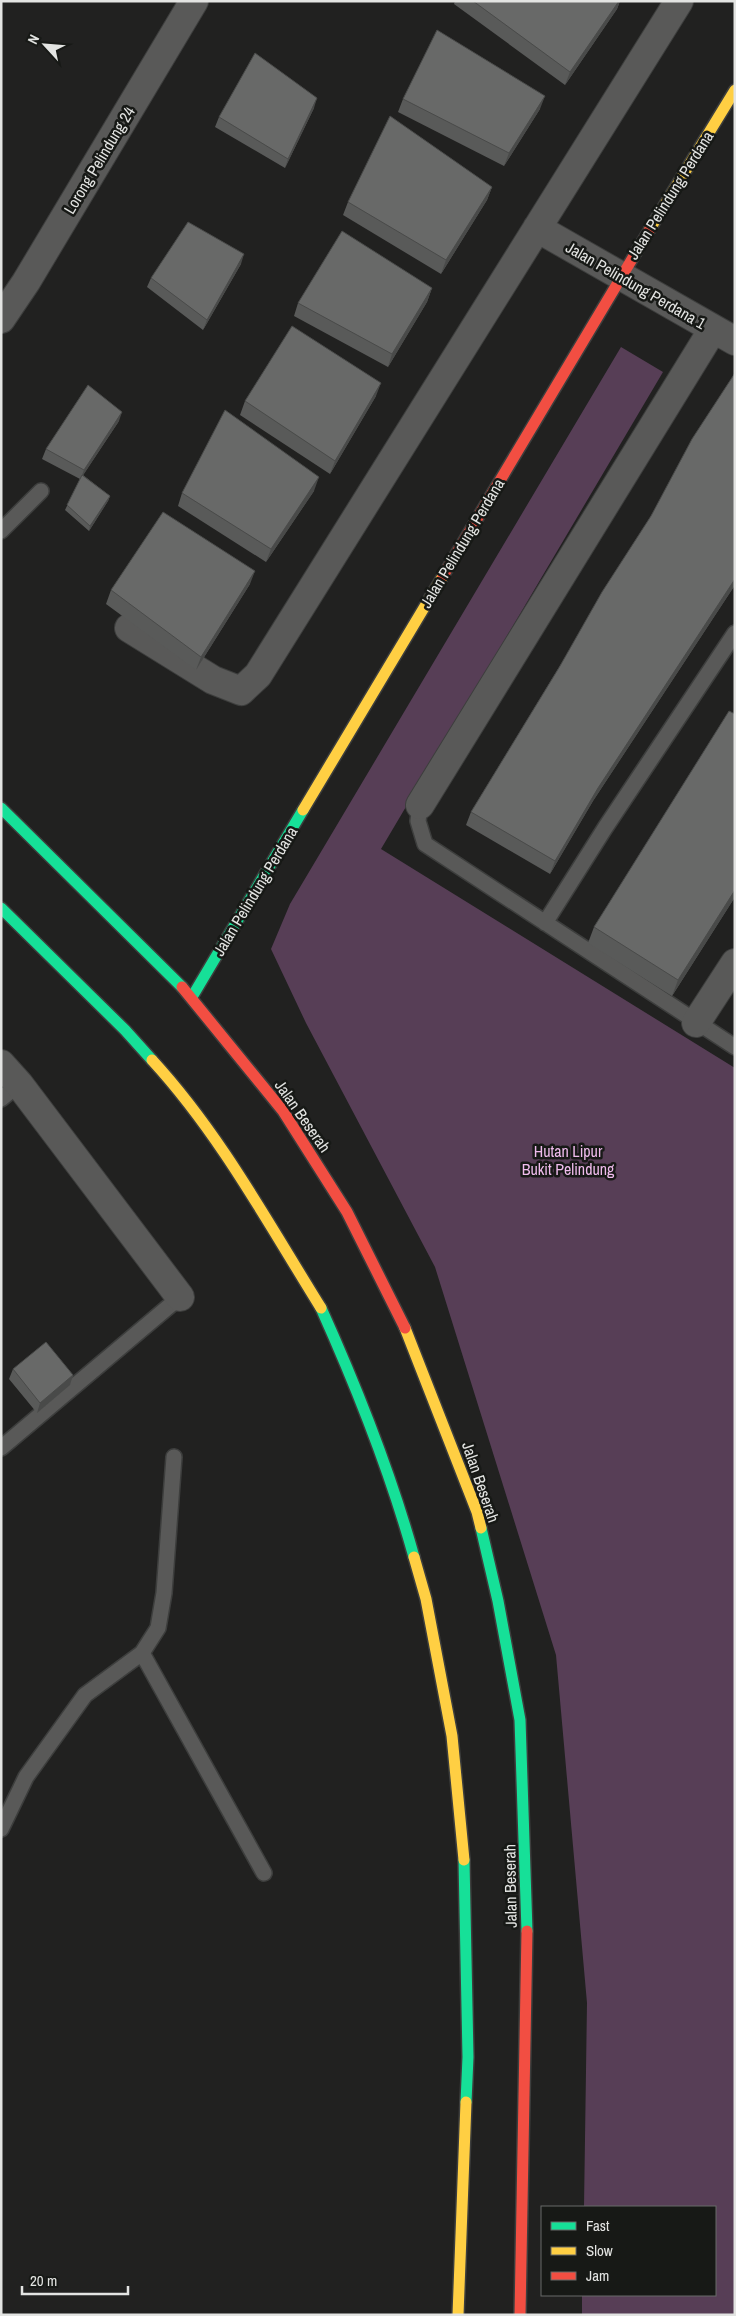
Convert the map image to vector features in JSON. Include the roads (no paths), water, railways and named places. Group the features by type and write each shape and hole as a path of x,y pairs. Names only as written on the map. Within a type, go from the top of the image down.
{"main road":[{"name":"Jalan Pelindung Perdana","path":"192,997 621,276 735,90"},
{"name":"Jalan Beserah","path":"1,808 192,997 283,1111 347,1212 406,1330 477,1512 498,1601 521,1729 525,1820 526,1930 520,2315"},
{"path":"1,908 125,1030 172,1083 215,1138 321,1308 366,1414 402,1513 426,1599 452,1736 464,1855 468,2057 458,2315"}],"street":[{"name":"Lorong Pelindung 24","path":"1,319 26,282 194,1"},
{"path":"129,628 214,680 241,691 258,675 679,1"},
{"name":"Jalan Pelindung Perdana 1","path":"537,228 724,335"},
{"path":"420,805 724,335"},
{"path":"696,1023 735,963"},
{"path":"1,1064 10,1092 180,1296"}],"lane":[{"path":"1,531 42,491"},
{"path":"545,923 605,828 735,633"},
{"path":"420,805 418,821 426,844 735,1048"},
{"path":"1,1448 180,1296"},
{"path":"1,1829 26,1777 85,1695 142,1653 158,1628 164,1593 174,1457"},
{"path":"142,1653 264,1873"}],"park label":[{"name":"Hutan Lipur Bukit Pelindung","path":"568,1160"}]}
